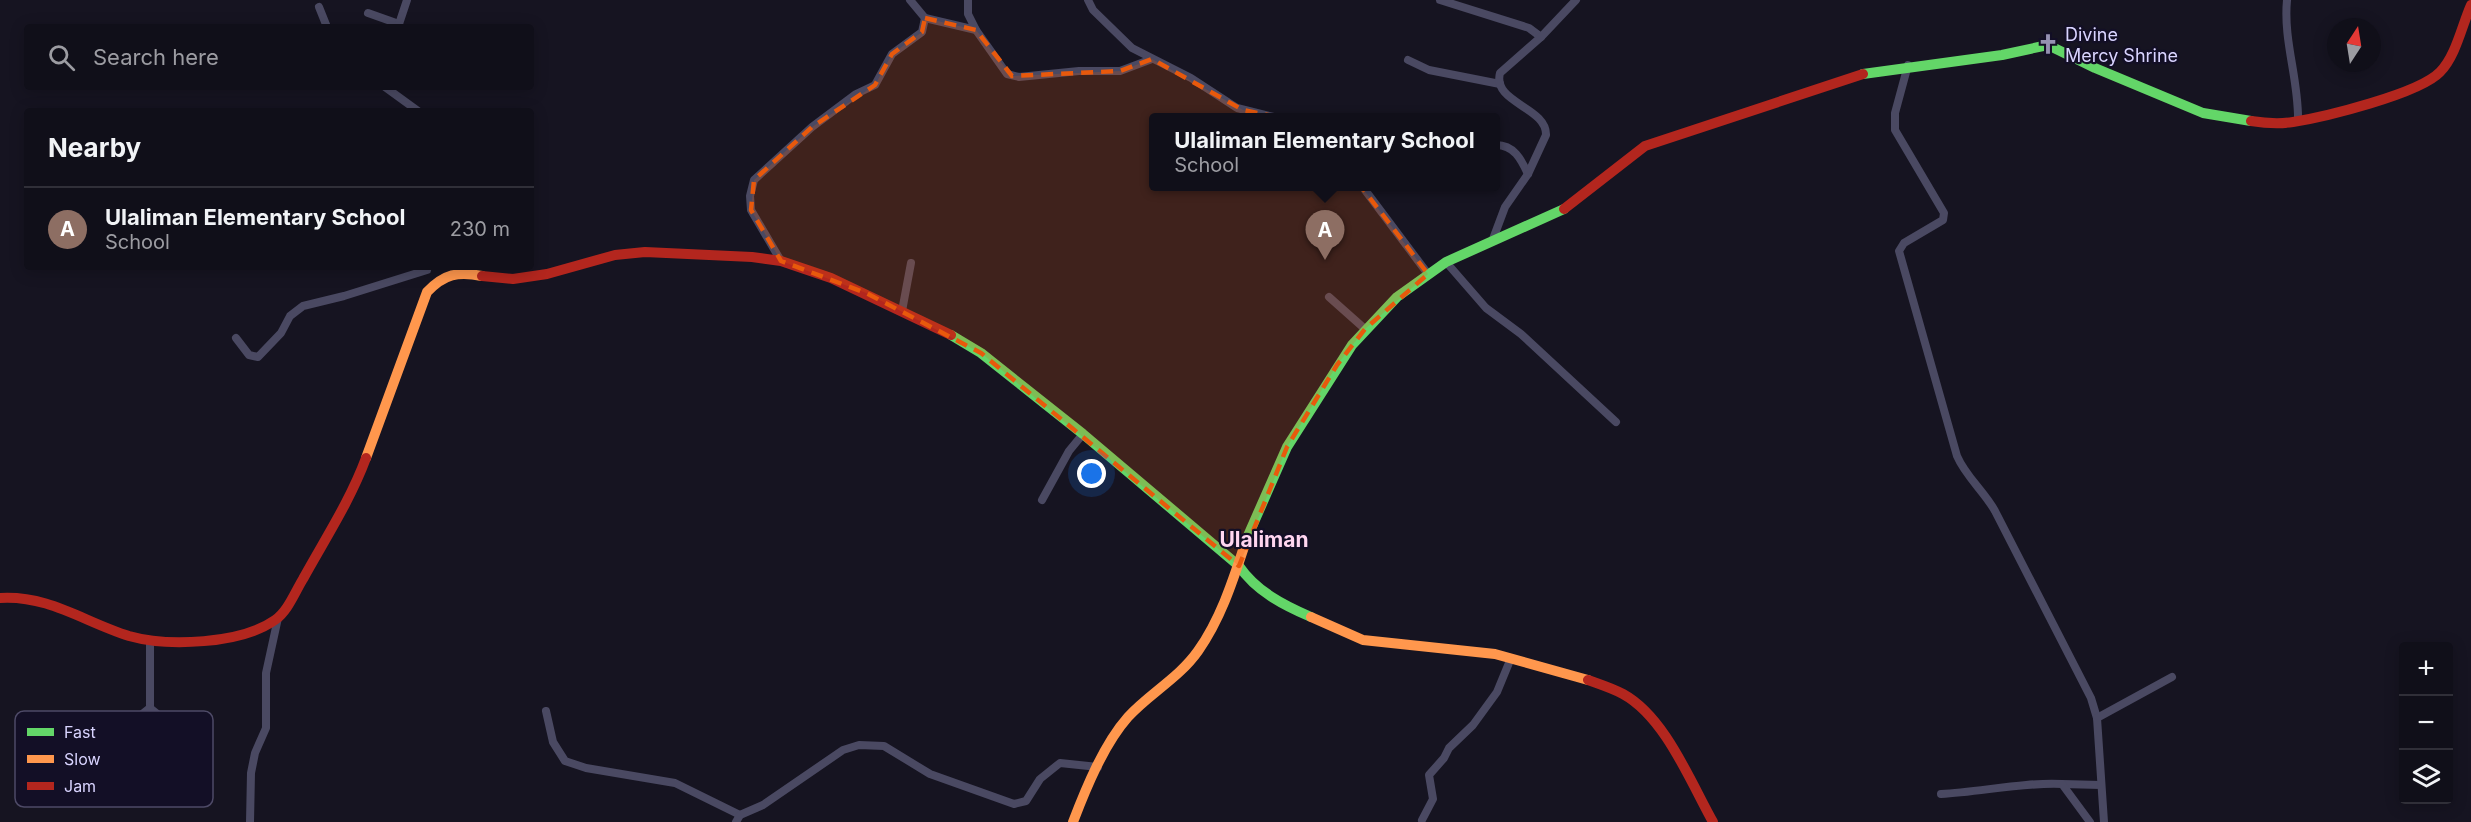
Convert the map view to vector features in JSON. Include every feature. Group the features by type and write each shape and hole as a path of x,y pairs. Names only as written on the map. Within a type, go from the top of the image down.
{"street":[{"path":"399,24 407,0"},
{"path":"910,0 925,18 975,30"},
{"path":"968,0 968,14 975,30 1007,74 1019,77 1079,71 1120,71 1152,59"},
{"path":"1088,0 1093,10 1132,48 1184,74 1243,110 1258,113"},
{"path":"1440,0 1529,28 1540,37"},
{"path":"1500,84 1500,73 1503,68 1540,37 1576,0"},
{"path":"2284,2 2298,104 2298,121"},
{"path":"1072,822 1112,740 1130,715 1171,682 1198,651 1223,606 1251,528 1287,447 1337,365 1365,329 1397,297 1446,262 1493,239 1560,212 1645,146 1861,74 1908,65 2022,52 2048,45 2095,68 2203,112 2260,122 2298,121 2383,99 2426,82 2440,72 2447,62 2471,5"},
{"path":"319,7 326,24"},
{"path":"368,13 396,24"},
{"path":"781,261 751,210 754,180 812,127 856,94 875,85 892,54 922,32 925,18"},
{"path":"1408,60 1428,70 1500,84 1514,100 1546,125 1545,140 1528,174 1505,207 1493,239"},
{"path":"1908,65 1895,113 1894,130 1944,213 1943,220 1904,243 1899,251 1957,456 1962,467 1984,491 2091,698 2097,718 2104,822"},
{"path":"389,90 414,108"},
{"path":"1500,146 1511,149 1518,155 1528,174"},
{"path":"1366,191 1428,274"},
{"path":"250,822 251,773 255,753 266,728 266,673 278,618 338,519 362,467 430,288 445,274 452,271 465,270 494,280 513,279 631,253 724,255 781,261 831,278 903,311 981,353 1083,434 1239,566 1250,582 1286,606 1363,640 1495,654 1603,684 1636,703 1665,735 1713,822"},
{"path":"1446,262 1486,308 1521,334 1616,422"},
{"path":"903,311 911,263"},
{"path":"236,338 249,355 258,357 280,333 290,316 303,306 344,296 425,270"},
{"path":"428,270 430,288"},
{"path":"1329,297 1365,329"},
{"path":"1042,500 1069,452 1083,434"},
{"path":"0,598 13,595 32,597 62,607 113,630 150,640 233,636 260,629 278,618"},
{"path":"150,640 150,708"},
{"path":"1422,820 1433,799 1429,775 1444,758 1449,748 1473,725 1497,692 1511,658"},
{"path":"2097,718 2172,677"},
{"path":"150,708 154,711"},
{"path":"146,711 150,708"},
{"path":"546,711 553,742 565,761 572,765 686,786 738,819 764,805 843,750 859,745 884,746 930,774 1014,804 1026,801 1040,779 1054,766 1065,762 1098,767"},
{"path":"1941,794 2045,783 2101,785"},
{"path":"2062,784 2090,822"}],"highlighted area":[{"path":"925,18 976,30 1012,76 1120,71 1152,59 1243,110 1293,120 1321,134 1428,274 1365,329 1337,365 1287,447 1239,566 981,353 866,293 781,261 751,210 754,180 812,127 875,85 892,54 922,32"}],"traffic: fast":[{"path":"1863,74 2002,55 2048,45 2095,68 2203,113 2251,121"},
{"path":"1247,538 1287,447 1352,345 1397,297 1446,262 1564,209"},
{"path":"951,335 981,353 1083,434 1239,566 1253,583 1280,602 1311,617"}],"traffic: slow":[{"path":"366,458 427,292 439,281 452,275 482,276"},
{"path":"1073,822 1096,767 1119,728 1137,708 1190,661 1206,638 1227,596 1247,538"},
{"path":"1311,617 1363,640 1495,654 1588,680"}],"traffic: jam":[{"path":"2251,121 2288,123 2326,115 2392,96 2429,80 2440,72 2450,58 2471,5"},
{"path":"1564,209 1645,146 1863,74"},
{"path":"482,276 513,279 547,274 615,255 645,252 752,257 781,261 831,278 951,335"},
{"path":"0,598 18,598 50,605 129,636 163,642 224,639 261,628 280,616 291,601 345,505 366,458"},
{"path":"1588,680 1623,694 1638,704 1652,718 1675,751 1713,822"}],"place":[{"name":"Divine Mercy Shrine","path":"2048,44"},
{"name":"Ulaliman Elementary School","path":"1325,260"}],"district":[{"name":"Ulaliman","path":"1264,539"}]}
